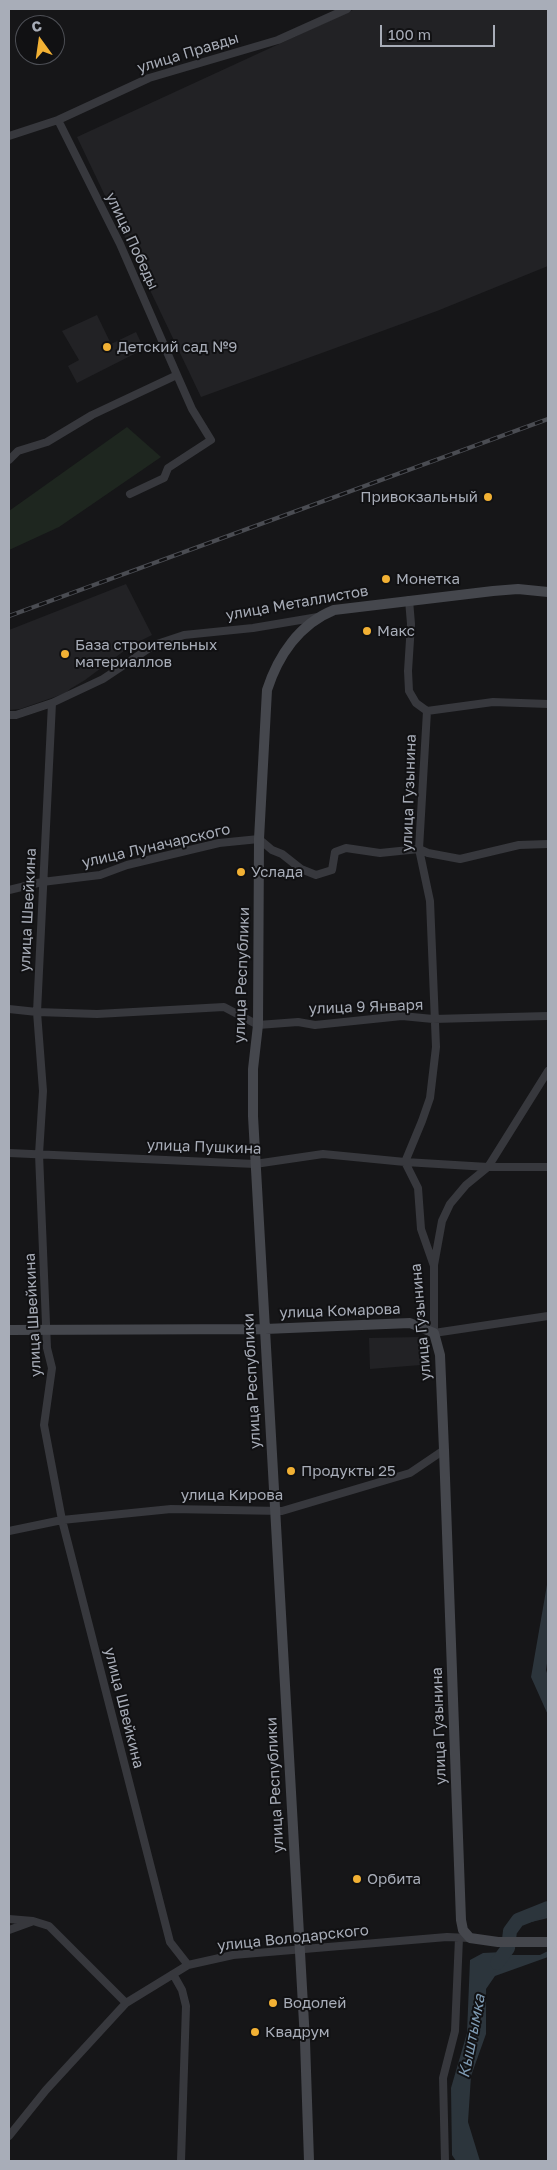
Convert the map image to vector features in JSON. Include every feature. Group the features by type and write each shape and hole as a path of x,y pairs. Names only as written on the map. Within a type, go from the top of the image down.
{"main road":[{"name":"улица Металлистов","path":"318,617 346,608 409,600 518,589 548,592"},
{"name":"улица Республики","path":"309,2161 305,2040 255,1164 253,1069 258,1025 259,839 267,690 274,670 284,651 318,617"},
{"name":"улица Комарова","path":"9,1330 265,1329 410,1323 434,1333"},
{"name":"улица Гузынина","path":"434,1333 440,1355 461,1920 463,1930 470,1938"},
{"path":"470,1938 516,1943 548,1942"}],"street":[{"name":"улица Правды","path":"9,136 58,120 149,78 278,40 347,9"},
{"name":"улица Победы","path":"58,120 120,244 192,409 211,440 168,468 164,478 130,494"},
{"path":"9,460 18,451 47,442 92,415 178,375"},
{"path":"409,600 411,624 408,671 409,691 416,703 427,711 493,702 548,704"},
{"name":"улица Металлистов","path":"9,715 16,715 52,703 103,679 154,645 184,634 253,628 318,617"},
{"name":"улица Швейкина","path":"52,703 37,1012 43,1091 39,1154 47,1348 52,1368 44,1425 62,1520 170,1942 188,1965"},
{"name":"улица Гузынина","path":"427,711 419,848 430,901 433,1019 436,1047 430,1098 405,1162 418,1188 420,1229 434,1266 434,1333"},
{"path":"259,839 272,850 282,854 301,870 316,875 332,870 335,852 346,848 380,853 419,848 428,853 460,859 519,845 548,844"},
{"name":"улица Луначарского","path":"9,890 42,882 100,875 127,865 219,843 259,839"},
{"path":"9,1008 37,1012 97,1014 224,1007 258,1025"},
{"name":"улица 9 Января","path":"258,1025 298,1022 315,1025 402,1016 433,1019 548,1016"},
{"path":"434,1266 442,1220 450,1204 466,1185 488,1167 548,1071"},
{"name":"улица Пушкина","path":"9,1153 255,1164 323,1154 405,1162 488,1167 548,1167"},
{"path":"434,1333 548,1316"},
{"name":"улица Кирова","path":"9,1531 62,1520 171,1509 275,1511 300,1506 410,1473 444,1450"},
{"path":"9,1919 33,1921 49,1926 126,2003"},
{"path":"9,1930 33,1921"},
{"name":"улица Володарского","path":"9,2136 46,2090 126,2003 188,1965 233,1955 447,1937 470,1938"},
{"path":"445,2161 443,2078 455,2031 459,1938"},
{"path":"172,1974 182,1990 186,2006 181,2161"}],"shaded area":[{"path":"355,9 548,9 548,266 437,311 201,397 77,137"},
{"name":"Детский сад №9","path":"97,315 111,344 136,332 144,349 77,383 68,366 79,360 62,331"},
{"path":"127,427 161,457 59,527 9,550 9,511"},
{"name":"База cтроительных материаллов","path":"126,584 152,635 132,645 66,693 20,709 9,710 9,630"},
{"path":"420,1337 421,1365 370,1369 369,1338"}],"water":[{"path":"548,1579 548,1657 546,1670 548,1676 548,1715 531,1677"},
{"path":"548,1904 548,1918 519,1925 517,1930 510,1931 506,1925 519,1915"},
{"path":"508,1948 510,1955 540,1955 548,1951 548,1957 495,1976 486,1989 486,2034 471,2076 468,2122 480,2161 456,2161 452,2155 451,2088 467,2033 470,1960 483,1953 503,1952"}],"waterway":[{"name":"Кыштымка","path":"497,1963 508,1948 510,1931 518,1920 548,1908"}],"railway":[{"path":"9,616 548,419"}],"place":[{"name":"Детский сад №9","path":"107,347"},
{"name":"Привокзальный","path":"488,497"},
{"name":"Монетка","path":"386,579"},
{"name":"Макс","path":"367,631"},
{"name":"База cтроительных материаллов","path":"65,654"},
{"name":"Услада","path":"241,872"},
{"name":"Продукты 25","path":"291,1471"},
{"name":"Орбита","path":"357,1879"},
{"name":"Водолей","path":"273,2003"},
{"name":"Квадрум","path":"255,2032"}]}
